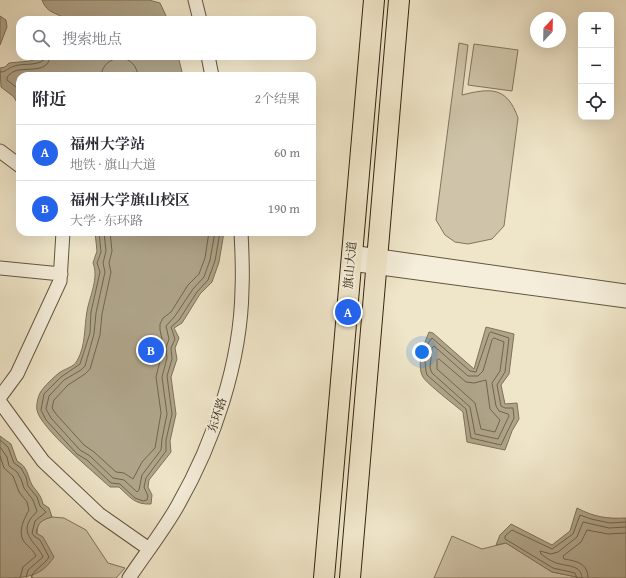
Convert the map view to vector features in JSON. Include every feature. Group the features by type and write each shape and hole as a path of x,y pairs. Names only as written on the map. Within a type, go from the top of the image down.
{"highway":[{"name":"旗山大道","path":"324,578 374,0"},
{"path":"350,578 399,0"}],"street":[{"path":"195,0 199,16"},
{"path":"209,60 211,72"},
{"path":"0,151 16,163"},
{"path":"0,397 17,374 60,281 63,236"},
{"name":"东环路","path":"129,578 178,506 206,451 223,399 238,337 242,290 241,236"},
{"path":"351,258 626,291"},
{"path":"376,261 626,301"},
{"path":"0,268 61,274"},
{"path":"0,402 43,461 99,514 149,549"}],"shaded area":[{"path":"459,43 468,45 462,95 481,91 496,92 509,100 518,118 504,226 492,239 468,244 455,242 445,235 436,220"},
{"path":"474,44 518,50 512,91 468,85"},
{"path":"52,517 64,518 86,530 108,563 125,568 116,578 32,578 38,524 44,519"},
{"path":"452,536 482,549 506,543 552,572 582,578 434,578"}],"water":[{"path":"42,0 149,0 160,3 166,16 60,16 50,11 44,5"},
{"path":"0,16 6,20 7,27 0,45"},
{"path":"179,60 182,72 16,72 16,101 14,97 1,87 0,68 5,67 9,63 30,61"},
{"path":"95,236 223,236 219,262 212,282 200,294 182,323 174,328 179,338 175,348 177,359 171,377 176,414 170,441 171,452 149,480 148,487 152,495 151,504 137,502 119,487 110,487 57,439 40,418 37,410 38,399 42,390 59,373 76,363 80,355 87,311 95,281 95,269 93,263 97,251"},
{"path":"486,327 514,334 509,374 501,385 505,404 517,403 519,419 512,431 505,450 467,442 463,412 423,377 420,367 425,342 429,332 433,333 474,369"},
{"path":"0,436 11,444 17,461 21,463 25,469 43,504 49,508 52,517 41,522 36,533 43,537 54,557 49,564 37,573 24,577 0,578"},
{"path":"577,508 589,514 601,517 626,518 626,578 582,578 552,572 506,543 496,545 500,535 511,524 552,545 570,531"}],"place":[{"name":"福州大学站","path":"348,312"},
{"name":"福州大学旗山校区","path":"151,350"}]}
